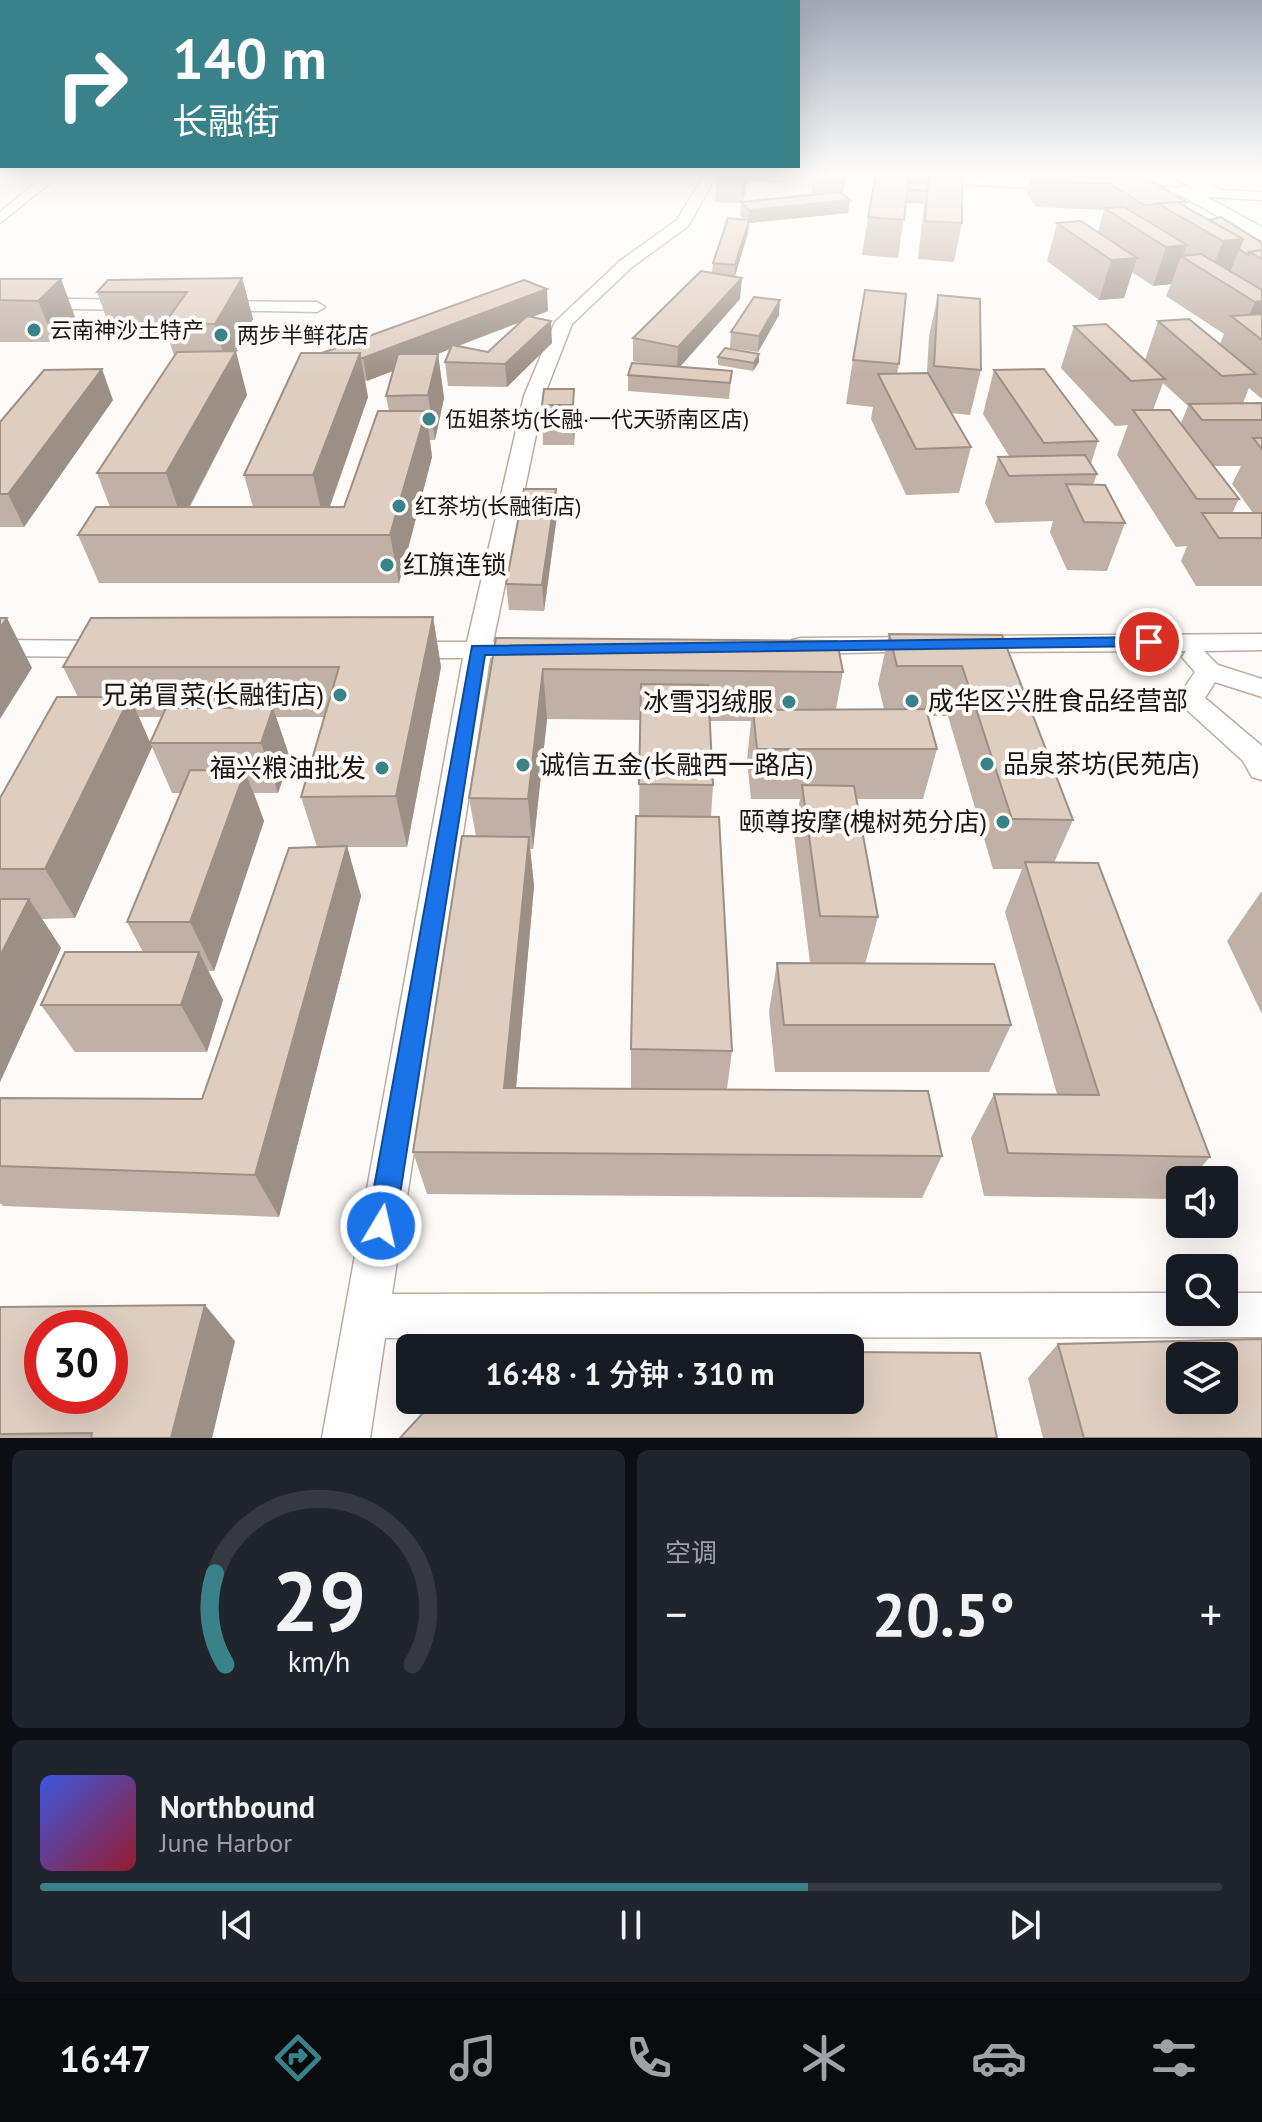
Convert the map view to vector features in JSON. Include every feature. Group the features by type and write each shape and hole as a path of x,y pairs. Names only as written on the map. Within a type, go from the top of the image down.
{"street":[{"path":"346,1438 478,650 534,396 564,322 626,264 656,242"},
{"path":"0,303 158,305"},
{"path":"190,306 317,307"},
{"path":"1181,642 1209,671 1262,688"},
{"path":"781,646 1262,642"},
{"path":"0,648 143,649"},
{"path":"382,650 526,649"},
{"path":"1209,671 1190,700 1253,754 1262,769"},
{"path":"366,1316 1262,1315"}],"building":[{"path":"720,242 742,242 735,265 713,263"},
{"path":"1085,242 1113,242 1137,258 1111,260"},
{"path":"1158,242 1187,245 1166,247"},
{"path":"1242,242 1262,243 1262,250 1249,252 1248,255 1239,249"},
{"path":"1262,250 1262,259 1249,252"},
{"path":"1201,254 1262,290 1262,301 1255,302 1181,256"},
{"path":"701,271 742,278 678,347 633,338"},
{"path":"242,278 215,324 164,324 187,292 97,292 108,280"},
{"path":"0,279 61,279 38,301 0,300"},
{"path":"524,280 547,289 363,358 360,358 360,353 322,353"},
{"path":"865,290 906,294 899,364 853,360"},
{"path":"938,295 980,299 981,370 934,366"},
{"path":"754,297 780,300 759,336 731,332"},
{"path":"1261,314 1262,340 1231,316"},
{"path":"527,316 551,321 505,364 445,362 452,345 488,352"},
{"path":"1189,319 1256,374 1222,376 1158,321"},
{"path":"1106,324 1165,379 1131,381 1074,326"},
{"path":"725,348 759,354 754,363 718,357"},
{"path":"236,351 166,473 97,473 177,352"},
{"path":"301,353 360,353 313,475 244,475"},
{"path":"398,354 438,354 428,395 386,396"},
{"path":"632,363 732,371 730,383 628,375"},
{"path":"102,369 8,494 0,494 0,422 44,370"},
{"path":"1044,369 1098,441 1044,443 994,370"},
{"path":"928,373 971,447 916,449 878,374"},
{"path":"544,389 574,389 573,405 542,405"},
{"path":"1262,403 1262,420 1202,420 1189,404"},
{"path":"1133,410 1170,410 1239,499 1197,499"},
{"path":"378,411 426,411 390,535 78,535 96,507 344,507"},
{"path":"544,412 574,412 573,428 542,428"},
{"path":"1253,438 1262,438 1262,449"},
{"path":"1085,455 1097,474 1009,476 998,457"},
{"path":"1066,484 1105,485 1125,523 1084,522"},
{"path":"524,489 556,489 542,585 506,584"},
{"path":"1202,513 1262,513 1262,538 1219,538"},
{"path":"433,617 396,796 301,797 339,667 63,667 91,618"},
{"path":"889,634 1002,635 1073,820 1012,819 962,666 897,666"},
{"path":"496,638 837,641 843,672 543,669 528,799 469,798"},
{"path":"641,684 708,685 713,785 639,784"},
{"path":"57,697 130,697 45,869 0,869 0,798"},
{"path":"166,708 273,708 261,743 150,743"},
{"path":"926,709 937,749 757,749 753,710"},
{"path":"190,770 245,771 190,922 127,922"},
{"path":"802,785 854,786 878,917 820,916"},
{"path":"636,816 719,817 732,1051 631,1049"},
{"path":"462,836 529,837 504,1088 928,1091 942,1156 413,1152"},
{"path":"347,846 255,1175 0,1166 0,1098 202,1099 289,848"},
{"path":"1025,862 1098,863 1210,1157 1008,1153 994,1094 1099,1095"},
{"path":"0,899 29,899 0,956"},
{"path":"65,952 199,952 181,1005 41,1005"},
{"path":"777,963 994,964 1011,1025 784,1025"},
{"path":"205,1305 171,1438 91,1438 92,1433 0,1434 0,1307"},
{"path":"1262,1339 1262,1438 1084,1438 1058,1344"},
{"path":"864,1352 980,1353 997,1438 400,1438 422,1414 864,1414"}],"place":[{"name":"云南神沙土特产","path":"34,330"},
{"name":"两步半鲜花店","path":"221,335"},
{"name":"伍姐茶坊(长融·一代天骄南区店)","path":"429,419"},
{"name":"红茶坊(长融街店)","path":"399,506"},
{"name":"红旗连锁","path":"387,565"},
{"name":"兄弟冒菜(长融街店)","path":"340,695"},
{"name":"成华区兴胜食品经营部","path":"912,701"},
{"name":"冰雪羽绒服","path":"789,702"},
{"name":"品泉茶坊(民苑店)","path":"987,764"},
{"name":"诚信五金(长融西一路店)","path":"523,765"},
{"name":"福兴粮油批发","path":"382,768"},
{"name":"颐尊按摩(槐树苑分店)","path":"1003,822"}],"route":[{"path":"381,1226 478,650 1149,642"}]}
